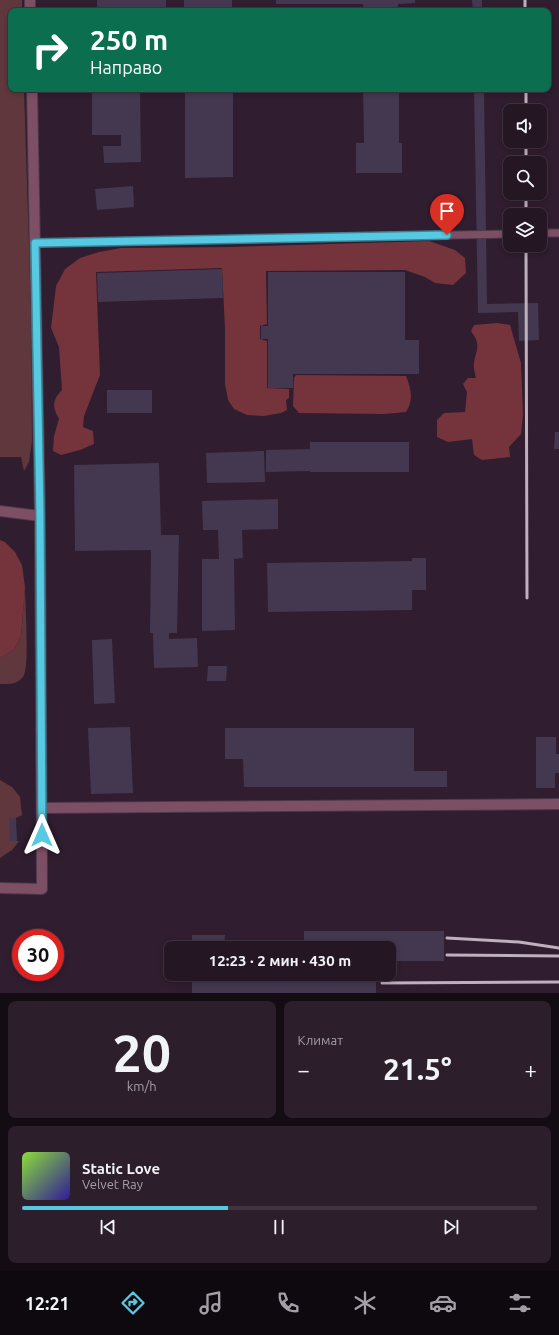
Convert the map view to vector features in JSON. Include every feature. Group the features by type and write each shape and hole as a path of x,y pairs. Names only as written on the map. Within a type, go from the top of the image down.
{"street":[{"path":"0,888 42,888 40,516 32,92"},
{"path":"0,511 40,516"},
{"path":"42,808 559,804"}],"lane":[{"path":"547,233 559,233"},
{"path":"35,243 503,234"}],"shaded area":[{"path":"0,0 22,0 22,8 8,8 8,92 24,92 31,308 32,441 29,462 24,471 21,457 0,457"},
{"path":"429,241 455,250 465,258 466,273 453,285 435,283 425,277 405,270 266,271 267,324 260,326 260,339 267,341 267,388 289,389 289,398 286,400 287,410 281,413 264,416 247,415 234,409 228,400 225,384 225,329 222,268 96,272 100,375 84,416 83,427 93,431 94,444 80,450 61,455 53,451 54,436 59,419 55,411 54,404 56,397 62,390 59,347 51,328 56,286 65,269 80,258 99,252 121,248 230,247"},
{"path":"497,323 510,325 521,363 523,414 521,434 509,447 510,457 482,460 474,455 472,439 448,442 437,437 437,420 444,413 465,412 467,392 463,384 468,378 476,378 474,364 477,343 471,331 474,325"},
{"path":"296,375 406,376 411,394 409,408 406,412 384,414 299,413 293,406 294,378"},
{"path":"0,540 5,542 15,552 22,565 25,587 21,636 14,650 0,658"},
{"path":"25,587 27,649 25,671 23,677 18,681 12,684 0,684 0,658 14,650 21,636"},
{"path":"0,780 12,787 20,797 22,815 16,818 10,818 17,841 19,841 12,850 0,858"}],"building":[{"path":"97,0 166,0 166,8 97,8"},
{"path":"184,0 232,0 232,8 184,8"},
{"path":"276,0 415,0 415,3 398,4 398,8 363,8 363,4 276,4"},
{"path":"472,0 482,0 482,8 473,8"},
{"path":"92,92 140,92 141,162 104,163 103,146 121,146 121,135 92,135"},
{"path":"185,92 233,92 233,177 185,178"},
{"path":"363,92 399,92 399,143 402,143 402,173 356,173 356,143 364,143"},
{"path":"474,92 484,92 487,304 538,303 539,340 519,341 518,312 478,313"},
{"path":"133,186 134,207 97,210 95,189"},
{"path":"222,269 223,298 98,302 97,273"},
{"path":"268,272 405,272 405,340 419,340 419,374 293,374 293,388 268,388 268,339 261,339 261,326 268,326"},
{"path":"107,390 152,390 152,413 107,413"},
{"path":"555,432 559,432 559,449 554,449"},
{"path":"310,442 409,442 409,472 266,472 266,450 310,449"},
{"path":"264,451 265,482 207,483 206,453"},
{"path":"159,463 161,535 179,535 177,633 169,633 169,639 197,638 198,667 154,668 153,633 150,633 151,550 75,551 74,465"},
{"path":"278,499 278,529 242,530 243,558 234,559 235,630 202,631 202,559 219,559 218,530 203,530 202,501"},
{"path":"412,558 426,558 426,590 412,590 412,610 268,612 267,563 412,561"},
{"path":"112,639 115,703 94,704 92,640"},
{"path":"208,666 227,666 226,681 207,681"},
{"path":"130,727 133,793 91,794 88,728"},
{"path":"225,728 414,728 414,771 447,771 447,787 244,787 243,759 225,759"},
{"path":"536,737 556,737 556,754 559,754 559,773 555,773 555,788 536,788"},
{"path":"9,818 16,818 17,841 10,841"},
{"path":"304,931 444,931 444,961 396,961 396,941 304,941"},
{"path":"192,935 225,935 225,941 192,941"},
{"path":"192,981 376,981 376,993 192,993"}],"railway":[{"path":"525,0 525,8"},
{"path":"526,92 526,104"},
{"path":"526,148 526,156"},
{"path":"526,200 526,208"},
{"path":"526,252 527,598"},
{"path":"447,938 519,942 559,948"},
{"path":"447,955 559,956"},
{"path":"382,983 559,982"}],"route":[{"path":"42,835 40,516 35,243 447,235"}]}
